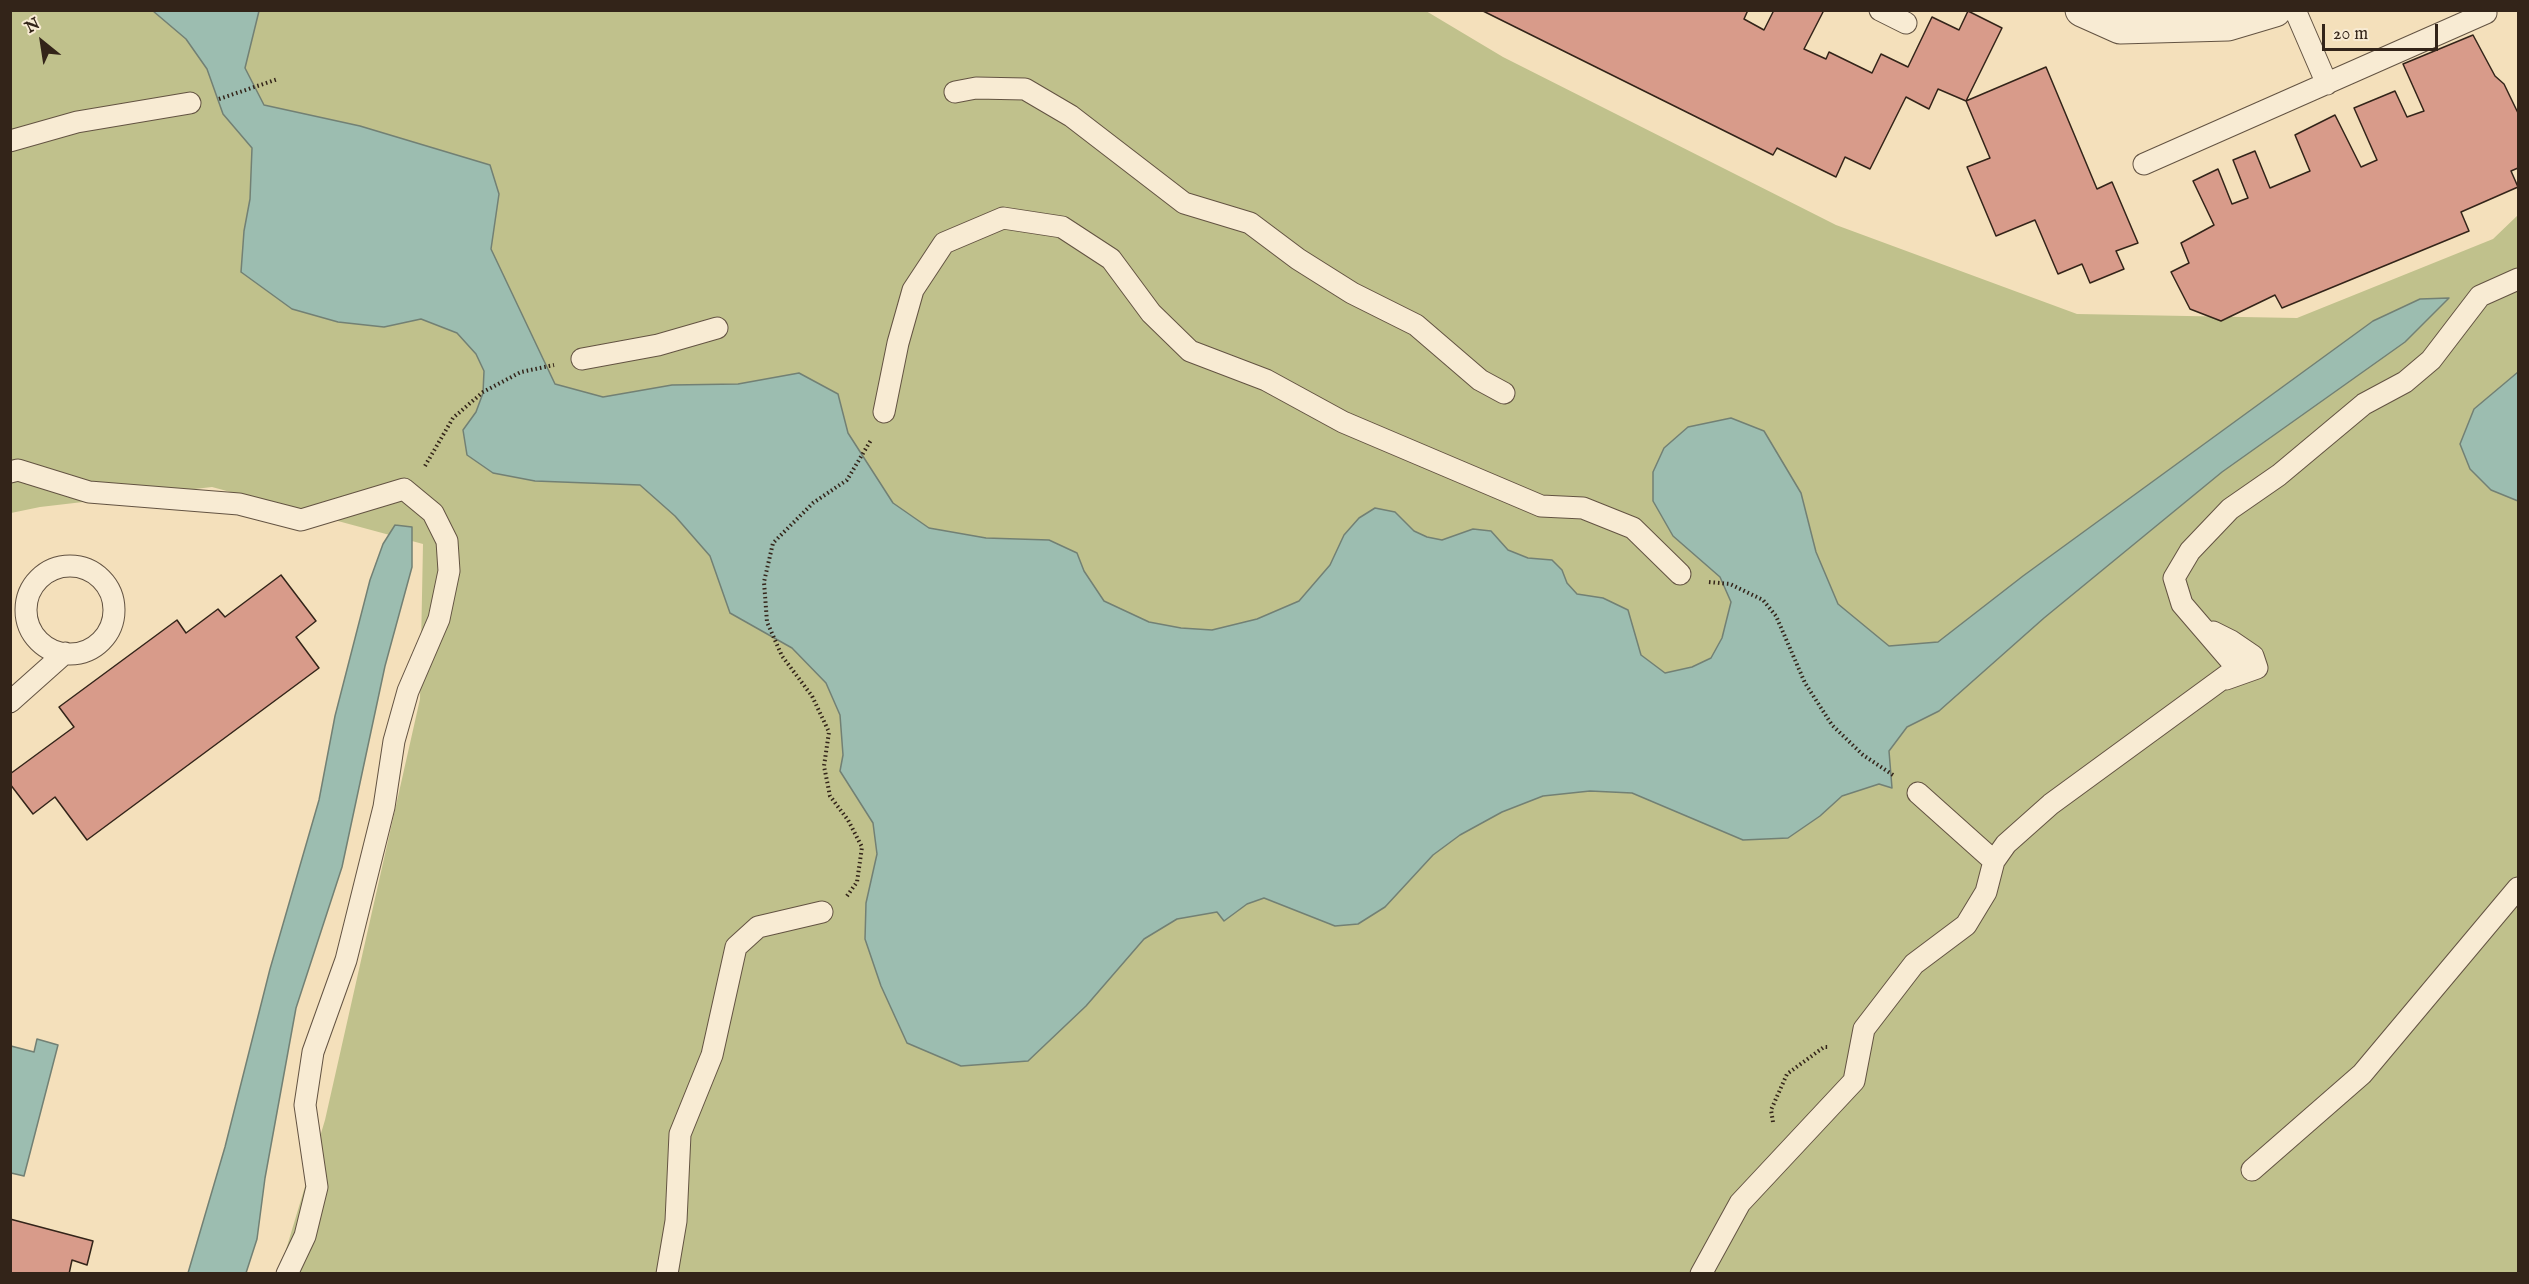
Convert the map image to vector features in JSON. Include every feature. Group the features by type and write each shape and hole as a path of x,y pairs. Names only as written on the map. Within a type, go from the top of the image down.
{"street":[{"path":"2082,10 2120,27 2228,24 2275,10"}],"lane":[{"path":"1880,10 1906,23"},
{"path":"2295,10 2327,84"},
{"path":"2144,164 2486,13"},
{"path":"955,92 976,88 1025,89 1071,116 1184,203 1250,223 1298,259 1352,293 1416,325 1480,380 1504,393"},
{"path":"10,141 77,122 190,103"},
{"path":"884,412 898,343 913,290 944,243 1003,218 1062,227 1111,259 1151,313 1190,351 1266,380 1343,422 1541,506 1583,508 1633,528 1680,574"},
{"path":"1701,1274 1740,1203 1854,1081 1864,1029 1914,964 1966,925 1986,892 1994,861 2006,844 2051,804 2237,668 2182,604 2174,578 2190,551 2230,508 2279,475 2364,404 2405,382 2432,360 2480,296 2518,279"},
{"path":"582,359 658,345 717,328"},
{"path":"10,472 18,470 89,492 239,504 301,520 404,489 433,513 447,541 449,571 439,619 408,691 394,741 384,807 346,960 313,1052 305,1105 317,1187 305,1236 287,1274"},
{"path":"65,567 86,569 99,577 107,587 113,600 114,615 110,629 102,640 90,649 76,654 65,653 48,648 36,639 28,626 26,612 19,598 45,573 65,567"},
{"path":"2202,626 2253,656 2257,668 2218,682"},
{"path":"10,702 65,653"},
{"path":"1918,793 1994,861"},
{"path":"2252,1170 2362,1074 2518,888"},
{"path":"667,1274 676,1221 680,1134 712,1055 736,947 758,927 822,912"}],"path":[{"path":"190,103 218,99 278,79"},
{"path":"426,465 453,418 483,393 520,372 582,359"},
{"path":"822,912 840,904 857,882 862,848 848,820 830,796 824,766 829,732 812,696 782,656 767,622 764,582 773,543 813,503 847,480 866,451 884,412"},
{"path":"1680,574 1693,580 1730,584 1763,600 1776,616 1805,683 1832,725 1863,755 1918,793"},
{"path":"1778,1161 1771,1110 1787,1074 1824,1047 1861,1046"}],"green space":[{"path":"11,11 1426,11 1503,57 1836,225 2077,314 2297,318 2493,239 2518,215 2518,1273 279,1273 325,1120 420,699 423,544 212,487 40,507 11,513"}],"shaded area":[{"path":"153,11 259,11 245,68 264,105 360,126 490,165 499,194 491,249 555,384 603,397 672,385 738,384 799,373 838,394 848,433 893,503 929,528 986,538 1049,540 1077,553 1084,571 1104,601 1149,622 1181,628 1212,630 1257,619 1299,601 1330,565 1344,535 1359,518 1375,508 1395,512 1414,531 1427,537 1442,540 1473,529 1491,531 1508,550 1528,558 1552,560 1562,570 1567,583 1577,594 1603,598 1628,610 1641,655 1665,673 1692,667 1711,658 1722,638 1731,602 1720,577 1673,536 1653,501 1653,472 1664,448 1688,427 1731,418 1764,431 1801,493 1816,552 1838,604 1889,646 1938,642 2023,576 2373,321 2420,299 2449,298 2405,342 2222,472 2044,618 1939,711 1907,727 1889,751 1892,788 1879,784 1842,796 1820,816 1788,838 1743,840 1632,793 1590,791 1543,796 1502,812 1460,835 1433,855 1385,907 1358,924 1335,926 1264,898 1247,904 1224,921 1217,912 1177,919 1144,939 1086,1006 1028,1061 961,1066 907,1043 881,986 865,939 866,903 877,854 873,823 840,771 843,755 840,715 826,683 792,648 730,613 710,556 675,516 640,485 535,481 493,473 467,455 463,430 476,412 483,393 484,371 476,354 457,333 421,319 384,327 338,322 292,309 241,272 244,231 250,199 252,148 223,114 207,69 186,39"},
{"path":"2518,372 2518,501 2491,490 2470,469 2460,444 2474,409"},
{"path":"395,525 412,527 412,567 385,666 342,867 296,1008 265,1178 257,1239 246,1273 188,1273 225,1147 270,969 319,800 335,716 370,580 383,544"},
{"path":"37,1039 58,1045 24,1176 11,1173 11,1046 34,1052"}],"building":[{"path":"1481,10 1748,10 1744,19 1764,30 1774,10 1820,10 1823,12 1804,49 1826,59 1829,52 1872,73 1881,54 1908,67 1932,17 1959,30 1968,11 2002,28 1966,101 1938,89 1929,109 1906,97 1870,169 1845,157 1836,177 1777,148 1773,155"},
{"path":"2473,35 2495,76 2504,84 2518,113 2518,168 2511,171 2518,187 2461,212 2469,231 2282,308 2275,295 2221,321 2190,309 2171,272 2189,263 2181,243 2214,225 2193,181 2218,169 2232,204 2248,198 2233,160 2255,151 2270,188 2310,171 2295,135 2335,115 2361,167 2377,160 2354,108 2395,91 2407,117 2424,111 2403,64"},
{"path":"2046,67 2097,189 2112,182 2138,243 2116,251 2124,269 2090,283 2082,264 2058,274 2035,220 1996,236 1967,167 1990,158 1966,101"},
{"path":"281,575 316,621 296,637 319,668 87,840 55,797 33,814 10,784 10,774 74,727 59,707 177,620 186,633 218,609 225,617"},
{"path":"10,1219 93,1241 87,1265 72,1260 69,1274 10,1274"}]}
